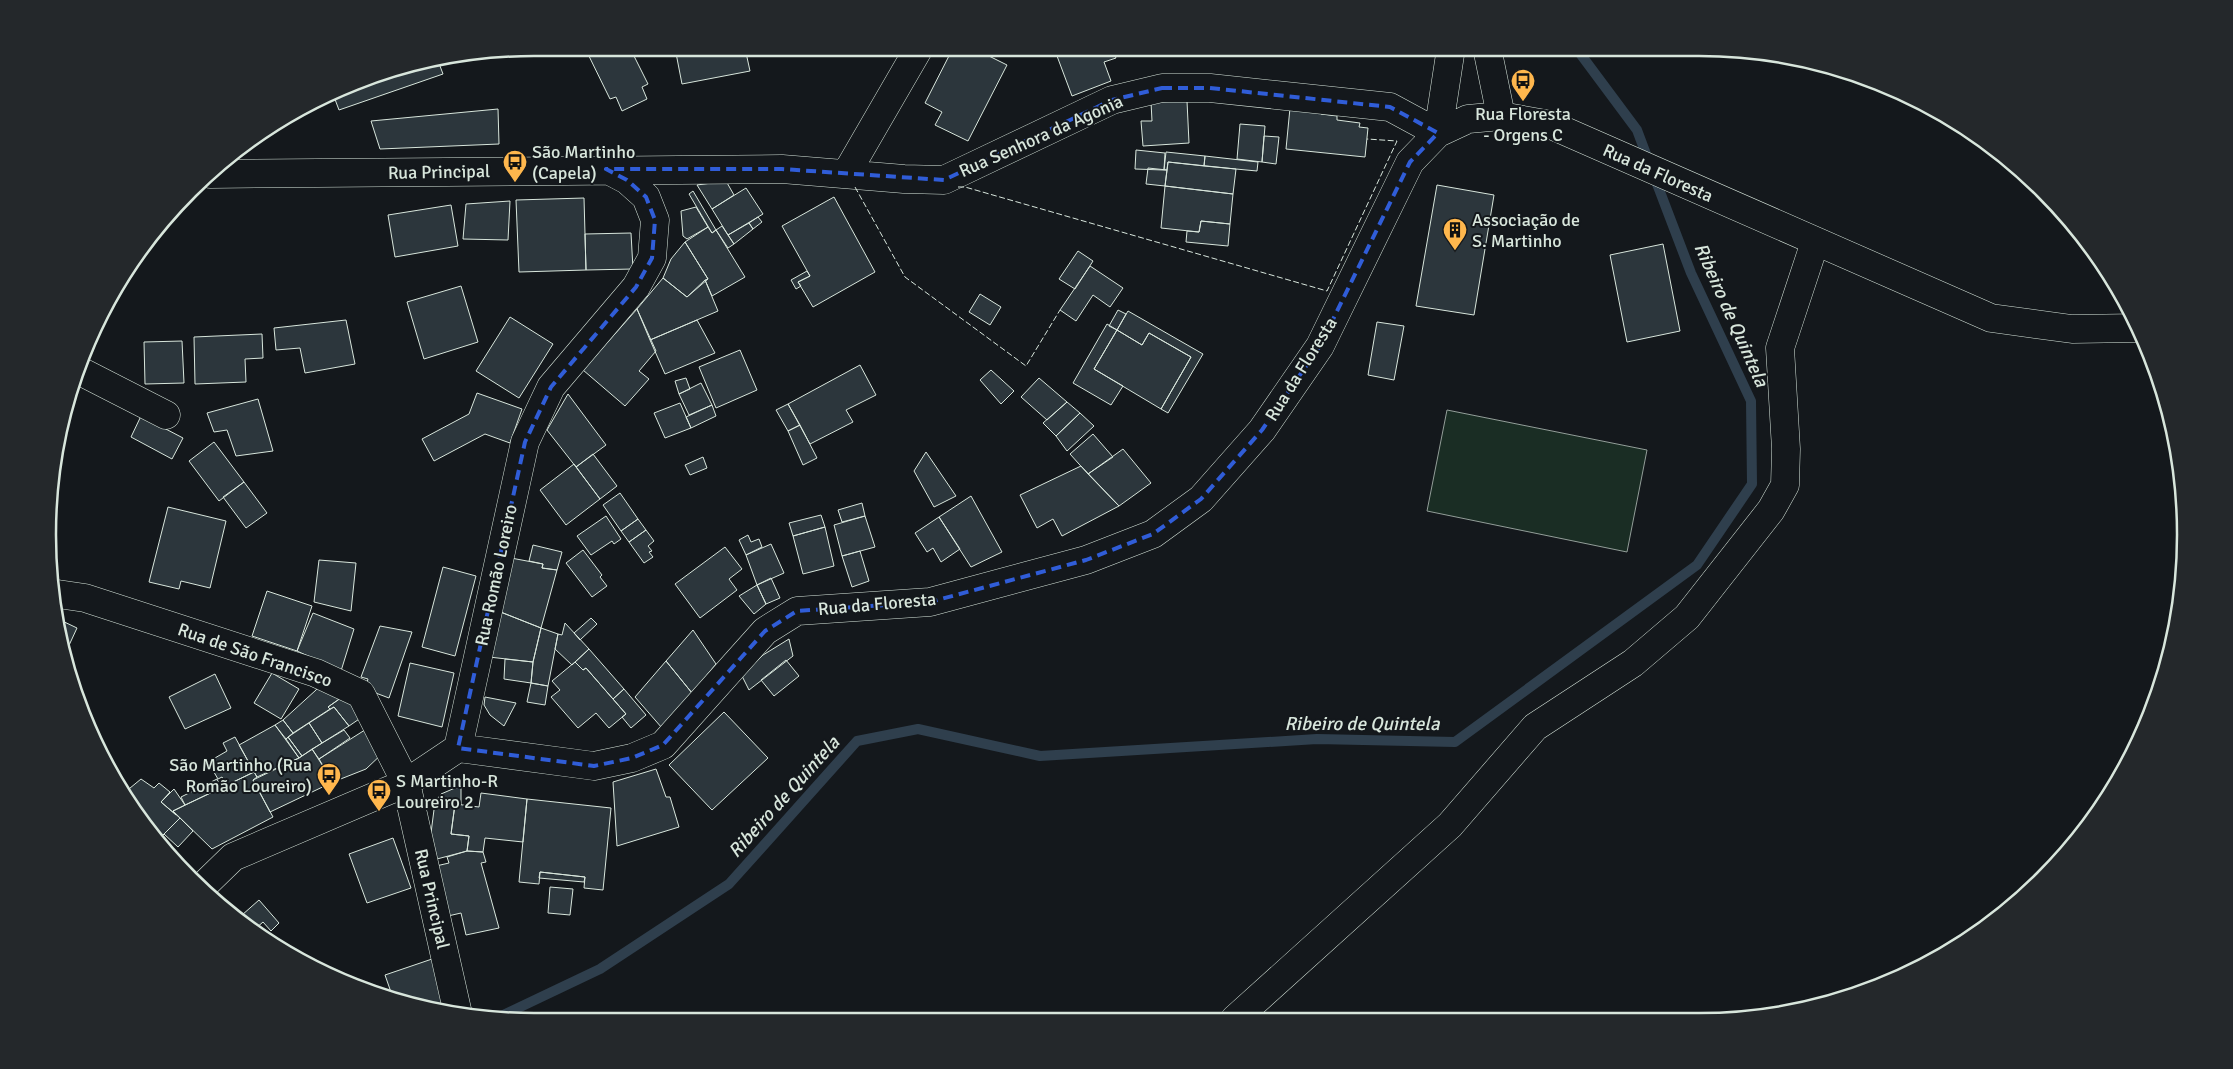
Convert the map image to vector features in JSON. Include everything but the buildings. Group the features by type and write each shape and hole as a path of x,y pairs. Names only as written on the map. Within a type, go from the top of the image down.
{"street":[{"path":"846,174 914,56"},
{"path":"1438,133 1450,56"},
{"path":"1489,56 1501,116"},
{"name":"Rua Senhora da Agonia","path":"846,174 944,180 1112,100 1162,88 1210,88 1390,107 1438,133"},
{"name":"Rua da Floresta","path":"458,748 594,766 632,758 663,745 765,631 797,612 930,602 1086,560 1152,534 1201,499 1262,430 1320,346 1410,162 1438,133 1468,119 1501,116 1551,125 1991,318 2072,329 2129,328"},
{"name":"Rua Principal","path":"220,174 782,169 846,174"},
{"name":"Rua Romão Loreiro","path":"458,748 525,442 551,387 636,287 652,258 655,220 646,197 627,180 606,170"},
{"path":"1242,1013 1450,825 1535,727 1633,663 1687,617 1771,510 1785,485 1786,449 1780,348 1815,242"},
{"path":"85,373 166,415"},
{"name":"Rua de São Francisco","path":"60,594 85,598 316,673 361,694 406,783"},
{"path":"207,883 233,857 406,783 458,748"},
{"name":"Rua Principal","path":"406,783 457,1007"}],"highlighted area":[{"path":"1162,88 1210,88 1390,107 1438,133 1410,162 1320,346 1262,430 1201,499 1153,534 1086,560 930,602 797,611 765,631 663,745 632,758 594,766 458,748 525,442 551,387 636,287 652,258 655,220 646,197 627,180 606,169 782,169 944,180 1112,100"}],"green space":[{"path":"1447,410 1647,450 1627,552 1427,511"}],"waterway":[{"name":"Ribeiro de Quintela","path":"1582,56 1637,130 1649,162"},
{"name":"Ribeiro de Quintela","path":"509,1012 600,969 729,884 857,741 918,729 1040,756 1317,739 1455,742 1697,565 1752,484 1751,401 1691,273 1654,176"}],"fence":[{"path":"958,187 965,187 1327,291 1397,141 1367,139"},
{"path":"855,187 905,277 1026,366 1060,310"}],"place":[{"name":"Rua Floresta - Orgens C","path":"1523,102"},
{"name":"São Martinho (Capela)","path":"515,183"},
{"name":"Associação de S. Martinho","path":"1455,251"},
{"name":"São Martinho (Rua Romão Loureiro)","path":"329,796"},
{"name":"S Martinho-R Loureiro 2","path":"379,812"}]}
